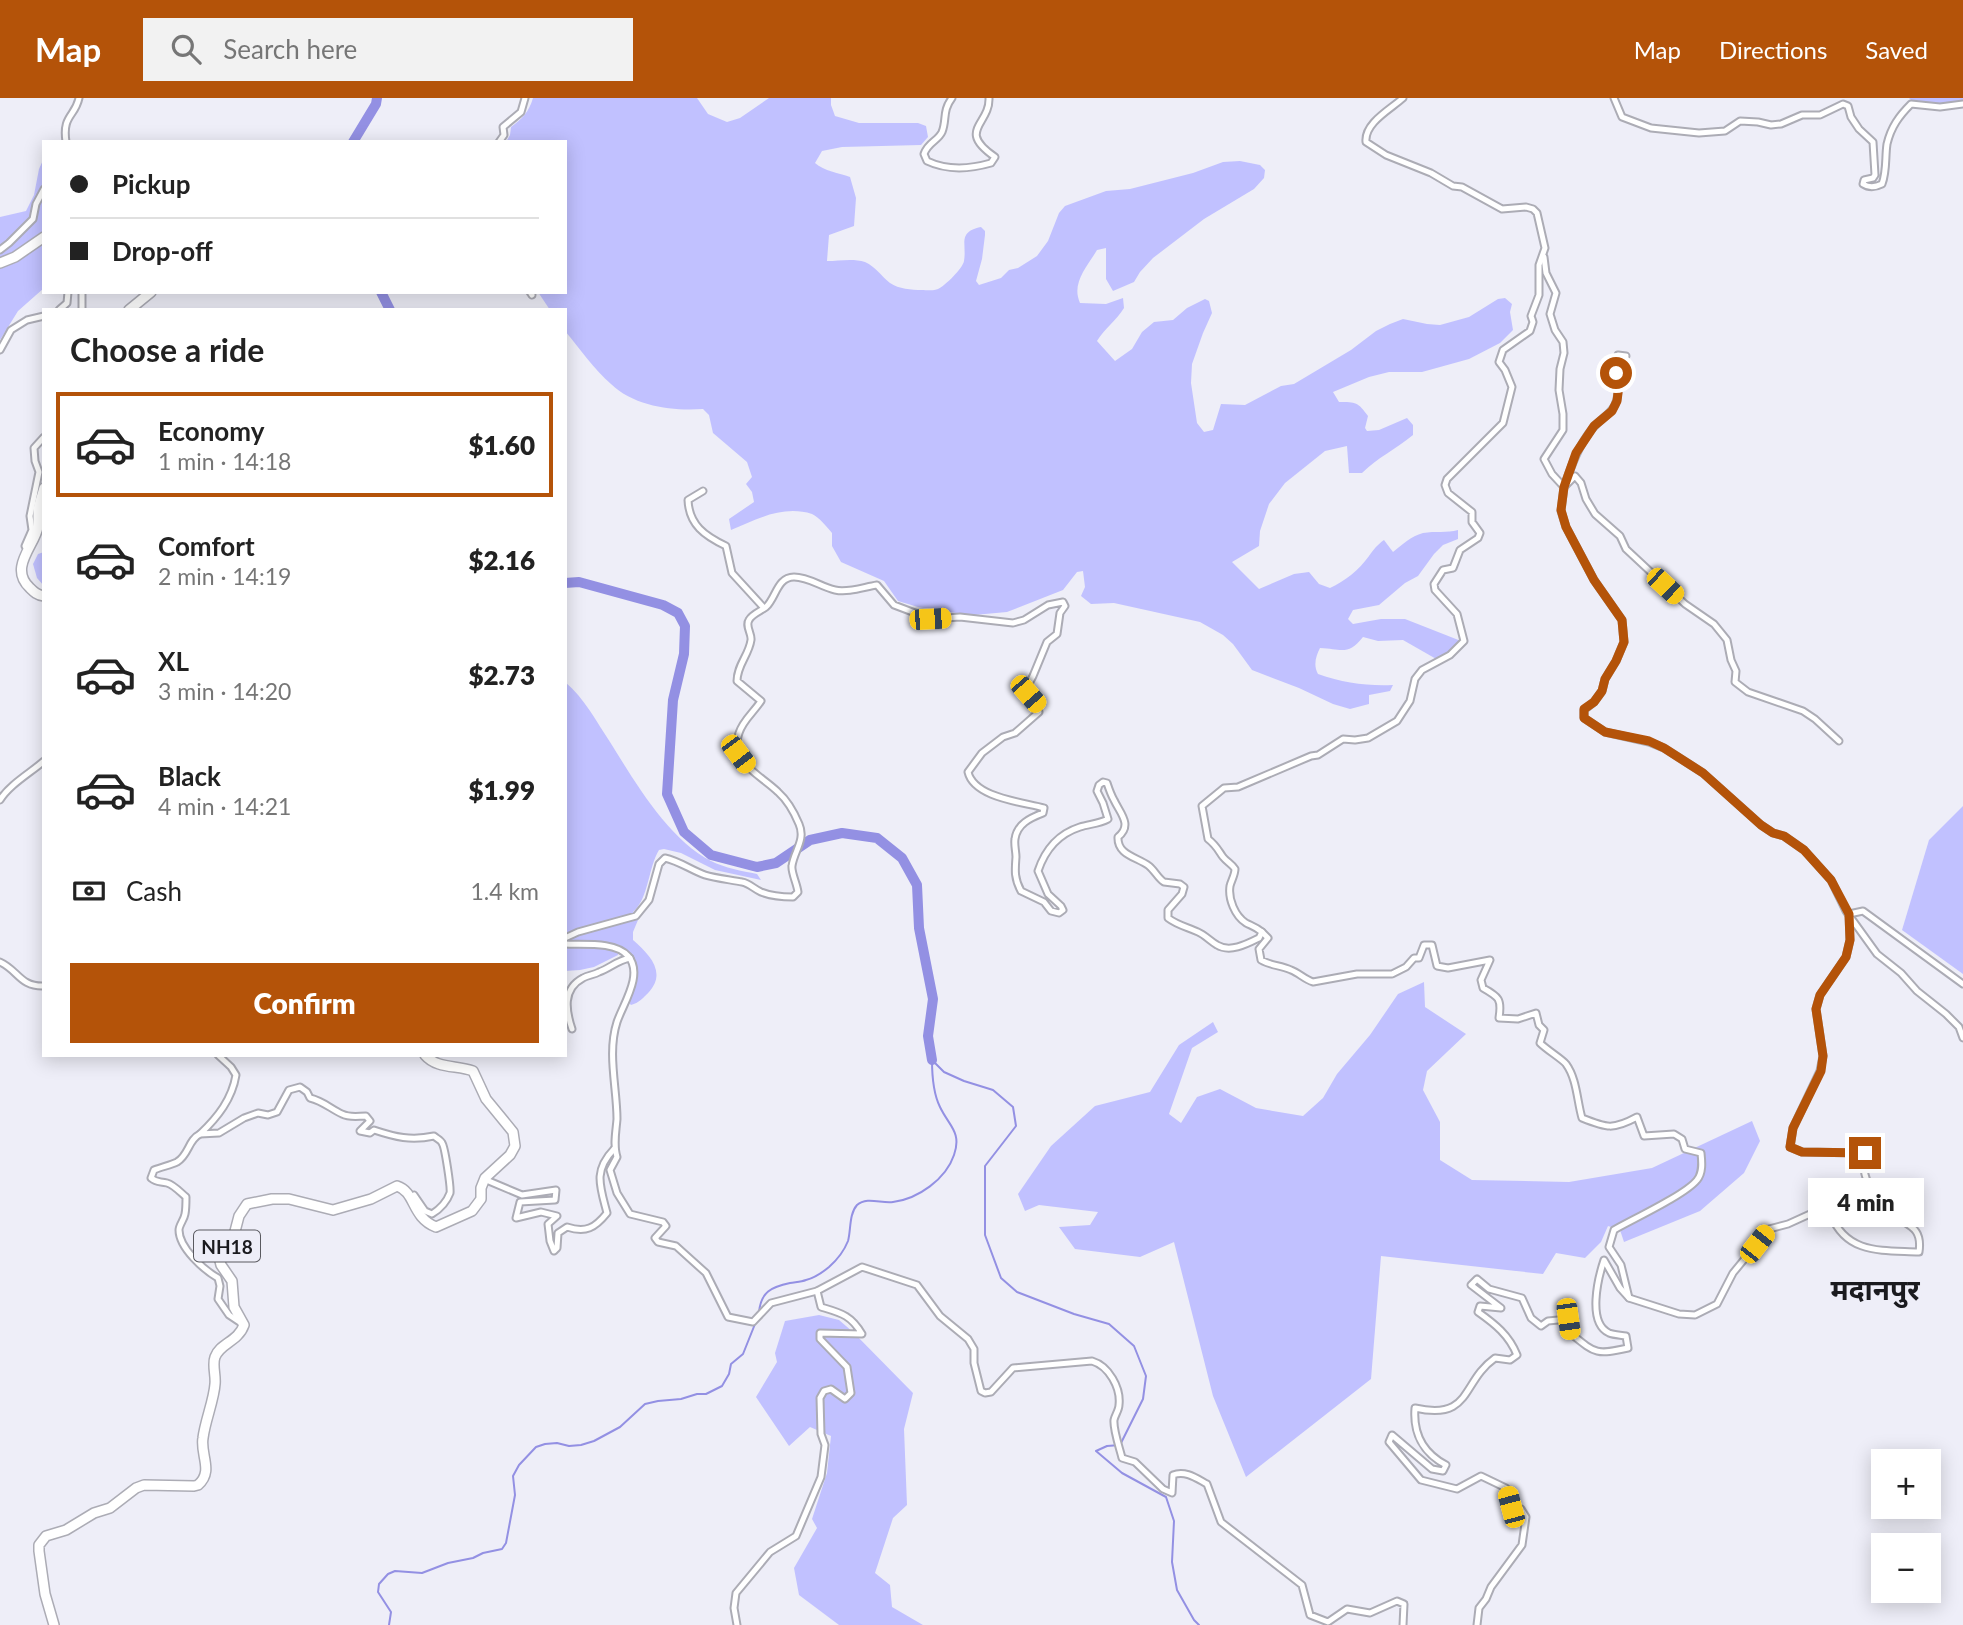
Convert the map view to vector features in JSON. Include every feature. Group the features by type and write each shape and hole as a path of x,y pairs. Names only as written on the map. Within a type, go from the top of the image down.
{"main road":[{"path":"0,263 15,257 42,238"},
{"path":"131,308 148,294"},
{"path":"42,495 34,539 26,549 21,568 26,585 42,596"},
{"path":"407,1191 422,1219 436,1227 454,1221 472,1211 481,1199 484,1179 515,1146 513,1132 486,1099 473,1071 439,1065 427,1057"},
{"name":"NH18","path":"244,1325 234,1307 232,1281 220,1261 224,1249 233,1239 239,1216 247,1204 289,1199 332,1210 371,1199 397,1186 407,1191"},
{"path":"54,1625 45,1594 39,1545 46,1536 66,1530 94,1513 110,1508 136,1488 144,1485 194,1486 202,1482 206,1472 203,1435 215,1389 214,1359 218,1352 238,1337 244,1325"}],"street":[{"path":"66,140 66,124 79,98"},
{"path":"500,140 504,135 503,127 521,112 525,98"},
{"path":"952,98 944,114 942,132 927,146 924,154 927,161 941,168 975,167 991,163 995,157 982,147 976,135 989,98"},
{"path":"1403,98 1372,124 1366,142 1386,155 1431,173 1454,186 1462,187 1502,209 1534,209 1545,248 1539,265 1539,295 1531,316 1533,322 1530,331 1503,350 1500,356 1499,362 1512,387 1503,423 1447,479 1445,485 1447,493 1472,512 1472,522 1480,533 1478,538 1461,550 1453,568 1443,570 1434,584 1435,590 1457,614 1464,641 1450,655 1422,670 1415,679 1410,701 1397,721 1368,738 1343,739 1318,755 1238,787 1224,788 1202,806 1208,839 1236,869 1230,886 1232,906 1246,923 1255,926 1268,938 1259,950 1261,960 1269,965 1287,968 1313,982 1357,974 1392,974 1406,967 1413,958 1419,957 1424,945 1432,945 1437,966 1448,968 1490,960 1481,980 1483,988 1496,996 1501,1005 1499,1018 1518,1019 1536,1013 1539,1025 1544,1030 1540,1043 1565,1062 1574,1081 1582,1118 1596,1124 1616,1127 1637,1117 1644,1136 1674,1134 1682,1139 1685,1149 1701,1153 1703,1165 1698,1180 1677,1195 1614,1230 1609,1247 1621,1265 1629,1298"},
{"path":"1614,98 1622,117 1651,128 1699,133 1725,131 1740,121 1781,124 1802,115 1820,115 1843,104 1848,106 1858,129 1873,142 1875,175 1864,180 1863,184 1867,186 1882,184 1893,126 1911,104 1940,107 1963,104"},
{"path":"0,250 33,219 42,193"},
{"path":"1543,256 1546,273 1556,293 1550,314 1555,330 1563,342 1564,353 1559,390 1563,430 1544,459 1552,474 1564,487"},
{"path":"0,350 11,330 27,320 42,316"},
{"path":"1626,356 1618,355 1618,393 1615,405 1612,411 1594,426 1576,453 1564,487 1561,510 1566,527 1594,580 1622,620 1624,642 1605,679 1602,691 1594,702 1584,709 1584,718 1605,732 1649,741 1664,748 1703,773 1761,825 1804,850 1831,880 1849,914 1877,954 1946,1014 1959,1027 1963,1038"},
{"path":"26,549 32,530 30,516 39,472 34,448 42,439"},
{"path":"1564,487 1575,476 1595,514 1620,536 1626,549 1685,604 1714,624 1727,640 1736,671 1735,682 1748,692 1803,711 1839,741"},
{"path":"703,491 688,500 692,520 708,537 726,546 732,573 764,608"},
{"path":"567,937 636,916 649,900 659,864 664,858 675,860 707,876 743,882 771,895 793,897 798,892 792,865 802,832 788,803 779,792 748,768 738,754 738,734 761,701 737,681 740,664 752,637 747,623 768,606 780,583 794,577 821,583 836,590 877,585 894,605 930,619 960,617 1013,623 1024,620 1048,604 1063,602 1065,607 1060,613 1057,634 1047,642 1026,689 1039,712 1015,733 1003,737 982,753 968,772 975,785 1010,802 1044,808 1043,813 1028,819 1017,830 1014,841 1014,873 1021,891 1044,902 1051,911 1059,913 1063,910 1048,894 1038,871 1043,856 1069,831 1108,819 1097,791 1103,782 1107,783 1126,823 1123,833 1118,837 1122,851 1151,867 1164,882 1184,887 1182,894 1168,910 1168,918 1227,949 1259,938 1262,932"},
{"path":"0,800 6,790 42,763"},
{"path":"1849,914 1863,911 1963,984"},
{"path":"1477,1625 1479,1608 1522,1545 1526,1517 1521,1510 1511,1507 1506,1488 1481,1476 1457,1489 1421,1480 1390,1442 1392,1435 1432,1469 1443,1471 1446,1465 1433,1458 1423,1447 1414,1421 1415,1408 1428,1411 1452,1407 1461,1402 1482,1367 1495,1358 1510,1360 1517,1354 1513,1343 1497,1325 1478,1312 1480,1306 1501,1308 1471,1284 1477,1279 1489,1289 1522,1298 1531,1318 1541,1326 1548,1321 1568,1319 1570,1333 1590,1349 1605,1353 1628,1348 1626,1336 1609,1334 1599,1325 1596,1309 1597,1279 1604,1260 1629,1298 1679,1314 1695,1315 1717,1304 1733,1273 1769,1229 1810,1214 1831,1215 1836,1228 1843,1235 1868,1250 1919,1252 1920,1242 1915,1228 1890,1212 1872,1192 1864,1170 1865,1153 1802,1152 1790,1147 1793,1128 1821,1071 1823,1056 1816,1009 1820,995 1846,957 1850,940 1849,914"},
{"path":"567,944 605,946 622,951 633,965 631,988 616,1023 613,1049 617,1118 614,1149 617,1157 610,1170 617,1193 630,1214 666,1226 655,1238 659,1242 676,1246 706,1273 728,1317 753,1322 771,1303 817,1291 862,1267 917,1284 940,1316 968,1339 974,1349 974,1363 981,1391 985,1394 991,1392 1013,1368 1093,1361 1099,1363 1111,1375 1119,1392 1119,1407 1114,1421 1122,1458 1135,1462 1163,1489 1172,1493 1172,1475 1179,1472 1207,1484 1221,1522 1303,1585 1310,1615 1328,1622 1347,1609 1370,1613 1397,1601 1404,1604 1403,1625"},
{"path":"567,1002 573,987 580,980 630,958"},
{"path":"0,962 29,985 42,986"},
{"path":"567,1016 572,1029"},
{"path":"220,1057 236,1075 231,1097 195,1137 185,1154 178,1161 154,1170 151,1178 156,1182 166,1182 186,1197 185,1214 179,1229 182,1241 194,1259 208,1273 218,1278 218,1299 229,1315 244,1325"},
{"path":"200,1134 219,1133 244,1118 258,1113 268,1115 277,1112 289,1090 300,1087 310,1098 343,1114 366,1116 370,1121 360,1131 370,1133 374,1130 392,1137 418,1140 433,1136 442,1141 450,1185 441,1208 432,1214 425,1211 413,1194 407,1191"},
{"path":"484,1179 522,1195 556,1190 555,1200 520,1202 516,1218 541,1212 557,1216 548,1224 554,1251 557,1248 558,1233 567,1227 577,1230 597,1226 607,1213 600,1173 604,1160 614,1149"},
{"path":"737,1625 734,1608 736,1594 770,1552 796,1536 821,1477 825,1445 821,1434 820,1398 824,1391 831,1389 845,1399 851,1393 847,1367 826,1347 820,1334 862,1334 847,1316 821,1307 817,1291"}],"shaded area":[{"path":"533,98 697,98 708,114 727,122 740,118 769,98 831,98 835,116 859,123 918,123 926,126 928,137 921,145 842,147 822,151 815,163 850,177 856,198 854,226 829,235 827,261 865,262 890,283 909,289 936,290 949,281 963,264 966,235 974,229 981,227 985,231 976,281 979,285 1001,278 1009,270 1018,268 1037,256 1048,241 1059,213 1065,206 1106,191 1130,189 1193,173 1223,162 1240,161 1260,165 1265,170 1264,178 1254,189 1204,219 1153,258 1134,282 1113,291 1106,279 1106,248 1097,250 1077,289 1080,303 1106,304 1123,298 1124,308 1097,341 1115,361 1132,349 1142,332 1154,322 1173,320 1187,308 1205,299 1209,301 1212,313 1192,364 1191,383 1197,423 1204,432 1213,430 1221,404 1245,405 1281,386 1294,384 1390,324 1403,319 1440,325 1469,317 1498,299 1505,298 1512,304 1510,312 1513,330 1500,343 1469,359 1422,372 1389,372 1333,392 1339,402 1353,403 1362,408 1368,416 1365,428 1367,431 1379,430 1407,418 1413,425 1413,435 1362,473 1349,473 1347,446 1325,451 1285,483 1269,504 1260,531 1259,546 1232,562 1259,589 1294,574 1309,572 1319,584 1330,588 1356,570 1384,540 1393,552 1419,534 1458,530 1458,539 1443,545 1418,576 1405,583 1379,605 1353,610 1348,619 1353,624 1381,619 1405,619 1461,641 1456,653 1438,660 1403,640 1378,641 1363,637 1349,649 1320,648 1316,661 1318,674 1355,683 1393,685 1390,691 1369,695 1369,704 1350,709 1252,670 1233,644 1200,622 1114,603 1091,604 1081,596 1085,587 1083,571 1077,572 1063,590 1007,612 974,615 948,612 898,601 884,581 841,562 832,546 832,533 812,514 780,512 731,530 729,519 754,502 752,492 746,484 752,477 747,462 713,433 709,415 703,409 679,409 643,403 621,392 599,372 567,333 567,308 549,308 539,294 567,294 567,140 507,140 511,127 525,115"},
{"path":"1909,98 1963,98 1963,102 1942,104 1912,101"},
{"path":"42,162 42,290 18,311 0,340 0,217 26,211 34,195"},
{"path":"42,553 42,584 37,578 33,564 38,554"},
{"path":"567,684 590,710 654,808 681,839 711,861 757,874 761,880 715,870 681,853 659,850 642,899 633,912 638,920 633,940 654,964 654,985 639,1002 631,1005 629,1003 635,986 635,965 620,946 617,946 618,955 594,967 567,971"},
{"path":"1963,806 1963,974 1902,930 1929,840"},
{"path":"1424,982 1425,1007 1466,1034 1427,1071 1423,1090 1440,1122 1440,1160 1472,1180 1569,1182 1652,1168 1752,1121 1760,1141 1744,1173 1700,1211 1624,1242 1620,1230 1608,1226 1601,1242 1585,1258 1556,1253 1543,1274 1381,1256 1371,1379 1246,1477 1213,1396 1174,1242 1140,1257 1075,1249 1059,1227 1090,1225 1098,1212 1039,1205 1025,1211 1018,1194 1051,1146 1095,1106 1150,1092 1179,1045 1213,1022 1218,1032 1192,1048 1169,1114 1181,1123 1197,1097 1220,1089 1256,1108 1303,1116 1323,1098 1337,1074 1370,1035 1398,994"},
{"path":"819,1315 839,1320 913,1393 904,1429 907,1505 893,1518 875,1573 890,1585 892,1607 923,1625 839,1625 799,1595 794,1568 817,1528 812,1519 827,1473 831,1436 810,1427 789,1446 756,1397 777,1362 775,1353 785,1321"}],"waterway":[{"path":"354,140 377,98"},
{"path":"382,294 389,308"},
{"path":"567,583 579,582 663,605 678,613 685,626 684,654 673,700 667,794 684,832 711,855 757,867 776,863 810,840 842,833 877,838 902,858 917,885 919,928 933,999 928,1036 932,1060"},
{"path":"759,1312 762,1300 772,1289 812,1278 835,1261 848,1241 851,1217 857,1205 865,1201 893,1202 912,1197 938,1180 945,1172 954,1155 956,1140 936,1096 932,1060"},
{"path":"934,1062 944,1072 993,1090 1013,1107 1016,1126 985,1166 985,1235 1001,1278 1017,1292 1109,1324 1134,1346 1146,1376 1143,1399 1120,1445 1107,1446 1096,1451 1122,1473 1166,1497 1174,1521 1172,1562 1177,1590 1199,1625"},
{"path":"389,1625 391,1612 378,1592 379,1584 388,1574 395,1571 422,1573 448,1563 502,1549 506,1543 515,1495 513,1476 519,1465 536,1447 557,1443 581,1445 594,1441 620,1427 645,1404 706,1394 722,1386 731,1364 743,1354 755,1324"}],"district":[{"name":"मदानपुर","path":"1875,1289"}],"route":[{"path":"1616,373 1617,401 1612,411 1594,426 1576,453 1564,487 1561,510 1566,527 1594,580 1622,620 1624,642 1605,679 1602,691 1594,702 1584,709 1584,718 1605,732 1649,741 1681,758 1715,783 1761,825 1804,850 1831,880 1849,914 1850,940 1846,957 1820,995 1816,1009 1823,1056 1821,1071 1793,1128 1790,1147 1802,1152 1865,1153"}]}
